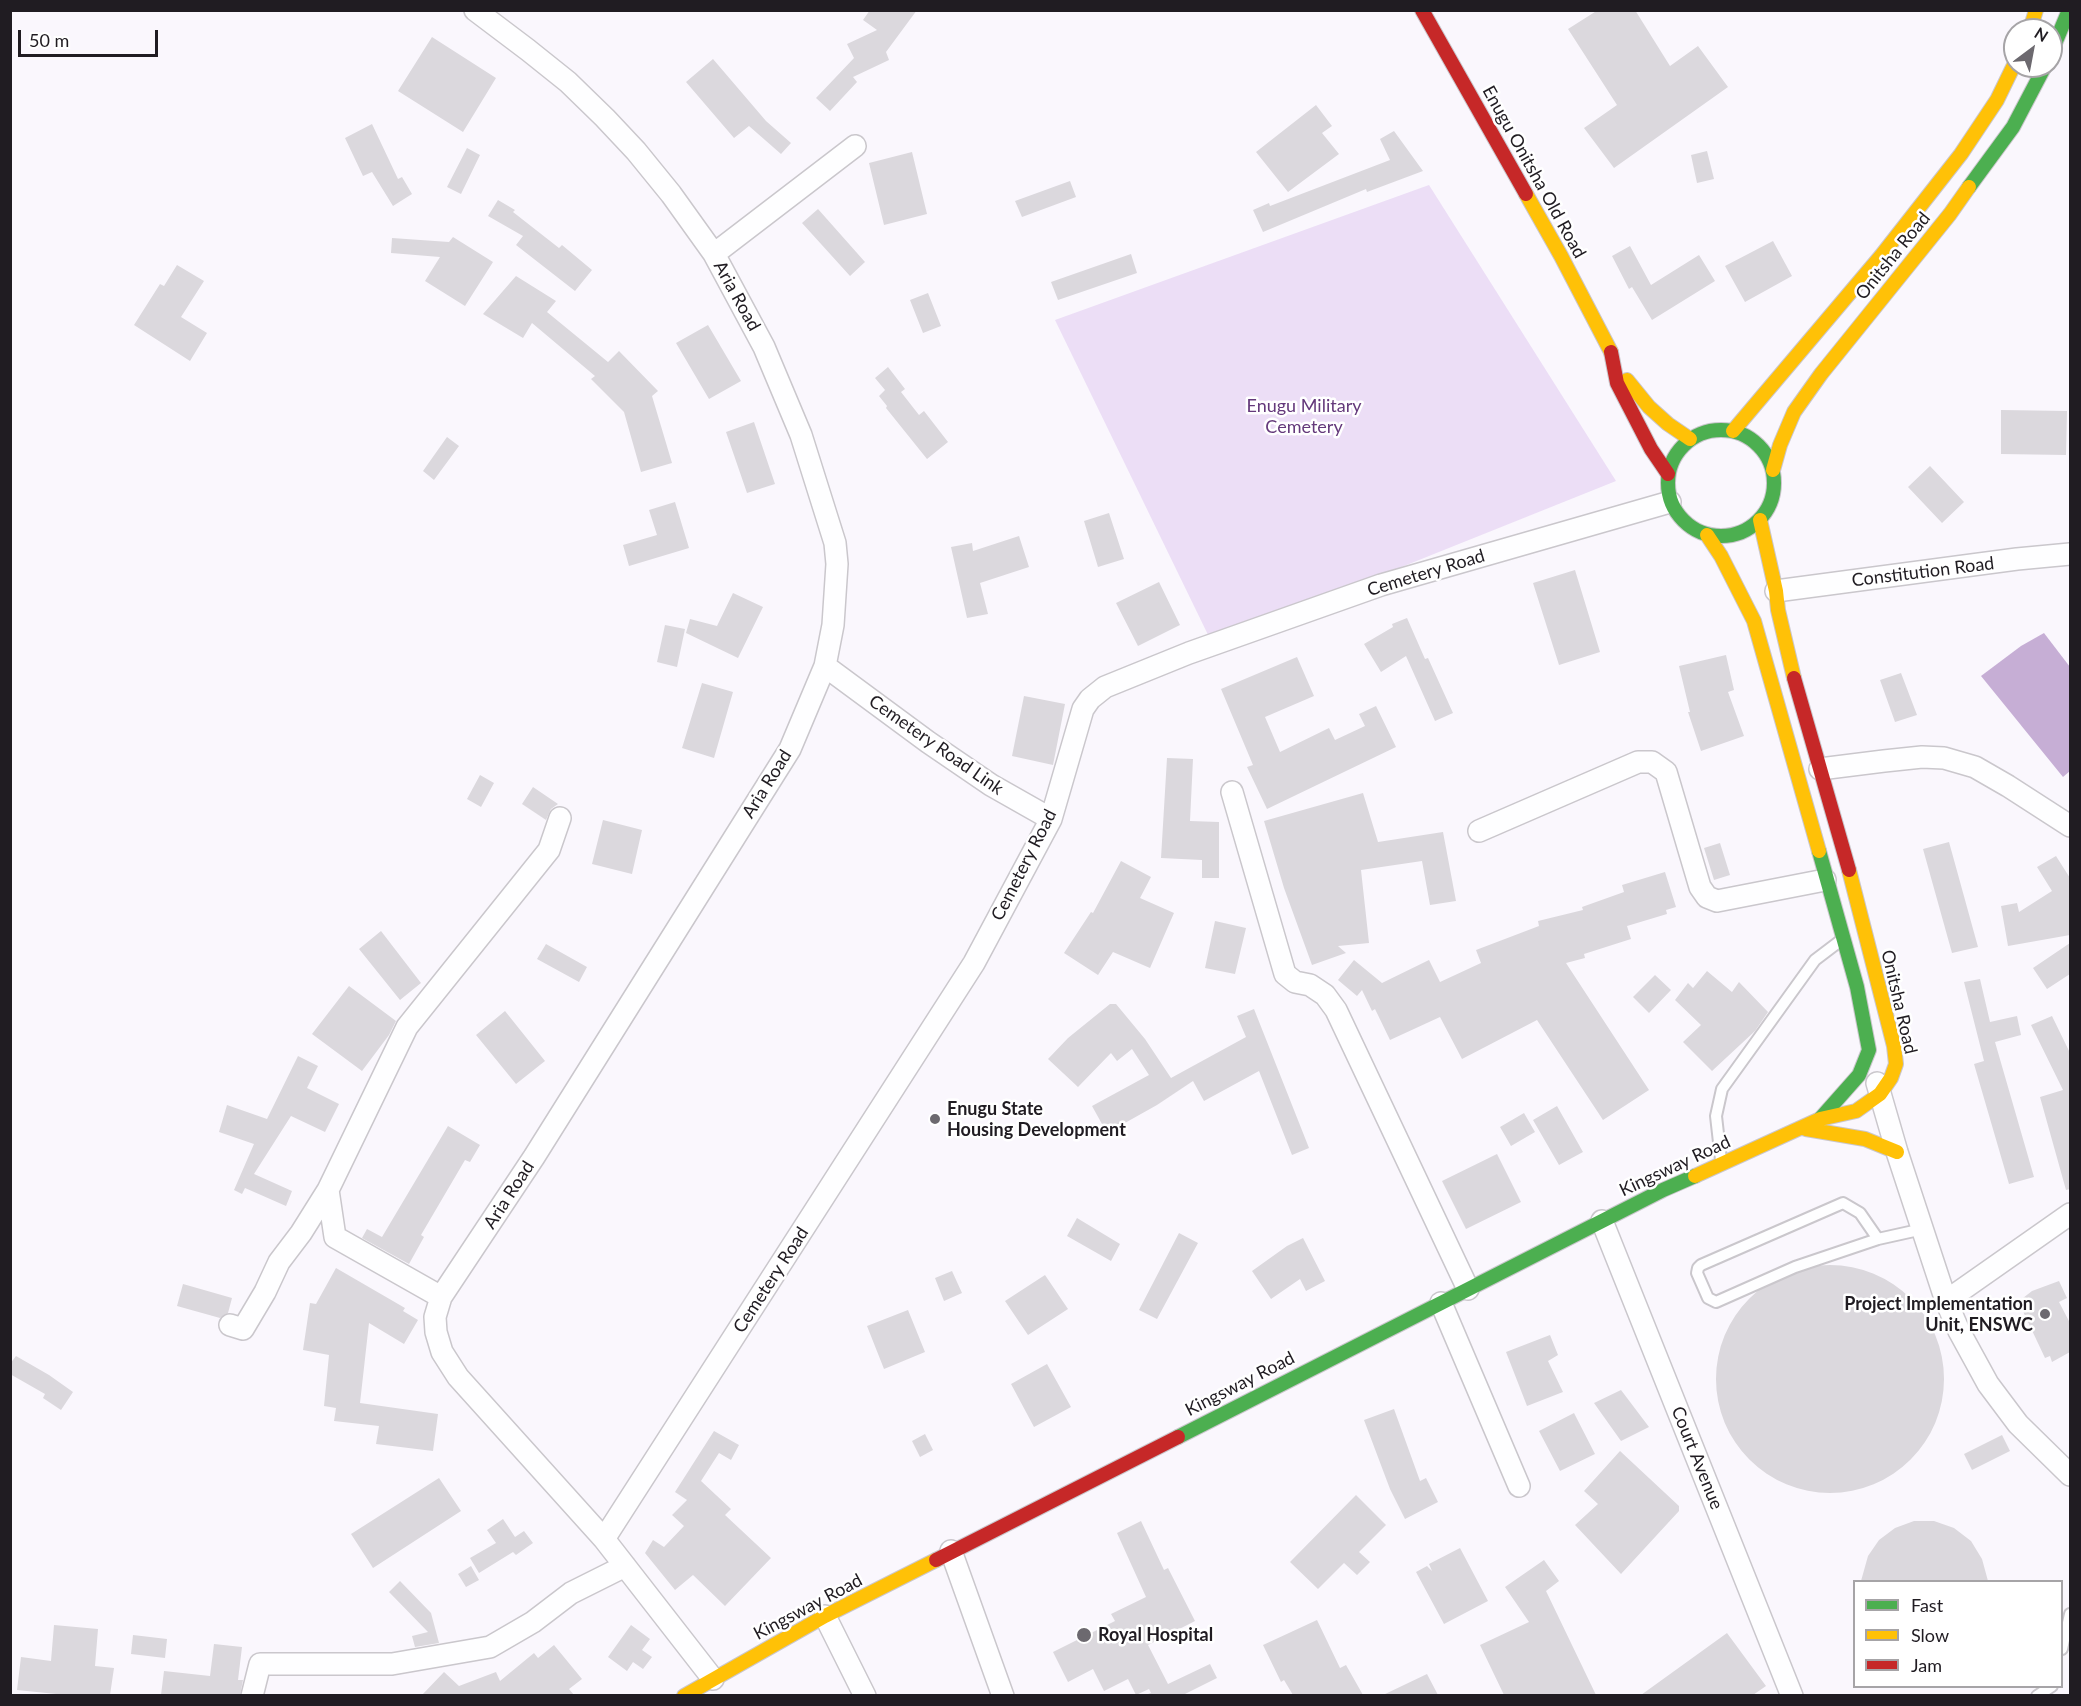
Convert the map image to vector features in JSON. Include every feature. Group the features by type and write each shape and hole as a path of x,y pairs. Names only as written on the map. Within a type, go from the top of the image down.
{"main road":[{"name":"Enugu Onitsha Old Road","path":"1422,10 1561,256 1611,352"},
{"path":"2063,24 2069,10"},
{"name":"Onitsha Road","path":"1733,431 1881,256 1961,154 1997,100 2008,78"},
{"name":"Onitsha Road","path":"1773,470 1780,445 1794,412 1821,374 1950,214 2013,127 2038,78"},
{"path":"1611,352 1633,389 1649,407 1690,439"},
{"path":"1611,352 1617,383 1651,449 1668,474"},
{"path":"1718,429 1733,431 1747,436 1767,456 1773,470 1774,488 1770,506 1760,520 1749,529 1736,535 1721,537 1707,535 1697,531 1681,519 1670,501 1667,488 1668,474 1679,448 1690,439 1703,432 1718,429"},
{"name":"Onitsha Road","path":"1760,520 1778,610 1842,844 1894,1046 1896,1064 1891,1078 1880,1094 1856,1111 1820,1119"},
{"path":"1707,535 1749,608 1857,987 1869,1050 1859,1076 1820,1119"},
{"name":"Kingsway Road","path":"684,1695 825,1616 951,1551 1602,1221 1721,1163 1820,1119"},
{"path":"1801,1129 1832,1132 1865,1139 1897,1152"}],"street":[{"name":"Aria Road","path":"475,10 568,82 605,118 671,194 714,254 769,358 801,435 835,543 837,573 833,625 825,666 790,749 540,1147 441,1297 435,1317 436,1332 442,1352 458,1377 604,1539 713,1679"},
{"path":"714,254 855,146"},
{"name":"Cemetery Road","path":"604,1539 974,963 1051,819 1083,710 1090,699 1105,687 1190,653 1381,585 1670,501"},
{"name":"Constitution Road","path":"1776,591 2070,554"},
{"name":"Cemetery Road Link","path":"825,666 937,748 992,785 1051,819"},
{"path":"1820,769 1922,757 1944,758 1975,768 2008,786 2070,826"},
{"path":"1479,831 1638,762 1652,762 1666,772 1700,887 1707,897 1717,901 1825,880"},
{"path":"1232,792 1285,974 1295,982 1310,985 1325,995 1336,1010 1468,1289"},
{"path":"230,1325 243,1329 265,1292 279,1262 301,1233 328,1190 407,1027 549,850 560,818"},
{"path":"1869,1050 1897,1152 1946,1301 1973,1358 2001,1403 2018,1424 2070,1475"},
{"path":"328,1190 335,1237 441,1297"},
{"path":"1946,1301 2070,1214"},
{"name":"Court Avenue","path":"1602,1221 1792,1695"},
{"path":"1441,1303 1519,1485"},
{"path":"951,1551 1004,1695"},
{"path":"252,1695 260,1664 392,1664 490,1647 532,1622 571,1593 625,1566"},
{"path":"825,1616 865,1695"}],"lane":[{"path":"1721,1163 1716,1116 1722,1089 1815,960 1843,939"},
{"path":"1878,1239 1860,1213 1843,1203 1701,1265 1697,1273 1708,1298 1716,1302 1794,1267 1878,1239 1923,1229"},
{"path":"2063,1641 2070,1614"}],"green space":[{"name":"Enugu Military Cemetery","path":"1429,185 1616,481 1212,643 1055,320"}],"shaded area":[{"path":"2044,633 2070,667 2070,771 2063,777 1981,676 2021,646"}],"building":[{"path":"870,10 917,10 886,52 889,60 853,77 857,82 830,111 816,98 854,58 847,44 877,30 863,20"},
{"path":"1598,10 1635,10 1670,66 1698,46 1728,87 1614,168 1584,128 1617,105 1568,29"},
{"path":"432,37 496,78 463,132 398,91"},
{"path":"713,59 766,121 791,143 781,154 749,126 734,138 686,82"},
{"path":"1316,105 1332,126 1322,133 1339,154 1288,192 1256,152"},
{"path":"372,124 398,179 402,177 412,194 393,206 372,172 363,176 345,138"},
{"path":"1394,131 1423,171 1367,192 1366,189 1263,232 1253,210 1269,203 1270,206 1390,160 1380,139"},
{"path":"467,148 480,155 461,194 447,187"},
{"path":"1707,151 1714,179 1697,183 1691,155"},
{"path":"912,152 927,214 884,225 869,163"},
{"path":"1070,181 1076,197 1022,217 1015,201"},
{"path":"498,200 515,210 513,212 559,248 562,245 592,270 575,291 516,245 523,236 488,216"},
{"path":"818,209 865,262 850,276 802,223"},
{"path":"453,237 493,262 465,306 425,281 440,257 391,253 392,238 449,242"},
{"path":"1773,241 1792,276 1745,302 1725,266"},
{"path":"1630,246 1651,285 1699,255 1715,281 1652,320 1632,287 1629,289 1612,256"},
{"path":"1131,254 1137,273 1058,300 1051,282"},
{"path":"177,265 204,281 181,317 207,333 190,361 134,325 160,284 164,286"},
{"path":"516,276 556,301 547,312 608,362 619,351 658,391 652,396 672,463 641,472 624,412 591,379 595,376 532,323 523,338 483,314"},
{"path":"928,293 941,326 923,333 910,300"},
{"path":"708,325 741,381 709,399 676,343"},
{"path":"888,367 905,389 901,392 919,415 924,411 948,442 927,459 879,396 885,390 875,378"},
{"path":"2001,410 2067,411 2066,455 2001,454"},
{"path":"754,422 775,484 747,493 726,432"},
{"path":"447,437 459,446 434,480 423,471"},
{"path":"1930,466 1964,502 1942,523 1908,487"},
{"path":"675,502 689,548 629,566 623,545 657,535 649,510"},
{"path":"1109,513 1124,559 1098,567 1084,521"},
{"path":"1019,536 1029,567 980,583 988,614 967,618 951,547 972,543 973,551"},
{"path":"1575,570 1600,652 1559,665 1533,583"},
{"path":"1159,582 1180,625 1138,646 1116,603"},
{"path":"733,593 763,607 738,658 686,633 690,619 717,626"},
{"path":"1407,618 1453,713 1435,721 1406,656 1381,672 1364,644 1393,627 1392,624"},
{"path":"665,625 685,629 677,667 657,662"},
{"path":"1726,655 1734,690 1728,692 1744,736 1701,751 1688,712 1690,712 1679,666"},
{"path":"1297,657 1314,696 1265,717 1280,752 1329,728 1335,740 1365,726 1359,714 1376,706 1396,747 1267,809 1247,767 1253,765 1221,689"},
{"path":"1901,673 1917,715 1895,722 1880,680"},
{"path":"702,683 733,692 714,758 682,748"},
{"path":"1024,696 1065,704 1053,765 1012,756"},
{"path":"1167,758 1193,759 1190,821 1219,822 1219,878 1202,878 1202,860 1161,858"},
{"path":"480,775 494,783 481,807 467,799"},
{"path":"533,787 558,804 551,809 546,820 522,804"},
{"path":"1363,793 1378,842 1443,832 1456,901 1430,905 1422,861 1361,870 1369,943 1338,946 1346,953 1312,965 1284,888 1264,821"},
{"path":"603,820 642,830 632,874 592,864"},
{"path":"1949,842 1978,947 1952,953 1923,849"},
{"path":"1720,843 1730,875 1714,880 1704,848"},
{"path":"2056,856 2070,878 2070,935 2008,946 2001,906 2017,903 2019,912 2052,891 2037,867"},
{"path":"1121,861 1151,877 1140,898 1174,913 1150,968 1113,952 1098,975 1064,953 1091,912 1093,913"},
{"path":"1665,872 1676,907 1666,910 1667,914 1627,926 1631,939 1584,954 1585,958 1566,963 1649,1090 1603,1120 1537,1020 1462,1059 1440,1017 1390,1040 1375,1009 1372,1011 1362,990 1357,996 1338,980 1354,960 1382,983 1429,960 1440,982 1481,963 1476,950 1539,926 1538,921 1583,910 1582,907 1624,892 1622,885"},
{"path":"1215,921 1246,928 1235,974 1205,968"},
{"path":"381,931 421,983 400,1000 359,949"},
{"path":"2070,943 2070,974 2047,989 2033,968"},
{"path":"546,944 587,967 579,982 537,959"},
{"path":"1707,971 1732,992 1739,982 1768,1012 1755,1031 1712,1071 1683,1042 1701,1025 1675,1000 1688,983 1693,988"},
{"path":"1655,975 1671,990 1649,1013 1633,997"},
{"path":"1980,979 1990,1022 2017,1016 2021,1035 1995,1042 2034,1177 2009,1184 1974,1064 1984,1061 1964,982"},
{"path":"349,986 396,1021 389,1035 362,1071 312,1034"},
{"path":"1110,1004 1116,1004 1145,1039 1171,1078 1246,1037 1237,1016 1254,1009 1309,1148 1292,1155 1259,1071 1204,1101 1193,1081 1157,1105 1107,1133 1092,1106 1149,1075 1132,1049 1117,1061 1111,1053 1078,1087 1048,1059 1068,1038"},
{"path":"505,1011 545,1061 516,1084 476,1035"},
{"path":"2052,1016 2070,1053 2070,1189 2066,1190 2040,1097 2063,1090 2031,1025"},
{"path":"298,1056 318,1066 307,1088 339,1104 325,1132 291,1116 254,1174 292,1191 286,1206 245,1188 242,1194 234,1190 254,1144 219,1132 227,1105 267,1119"},
{"path":"1557,1106 1583,1152 1559,1165 1533,1120"},
{"path":"1524,1113 1535,1132 1511,1146 1500,1127"},
{"path":"448,1126 480,1145 470,1162 465,1160 421,1235 424,1237 409,1264 362,1238 367,1229 382,1237"},
{"path":"1497,1154 1521,1202 1466,1229 1442,1181"},
{"path":"1077,1218 1120,1244 1111,1261 1067,1236"},
{"path":"1179,1233 1198,1243 1157,1319 1139,1310"},
{"path":"1303,1238 1325,1281 1306,1291 1300,1279 1271,1299 1252,1271 1287,1246"},
{"path":"1830,1265 1852,1267 1874,1274 1893,1284 1918,1307 1930,1325 1939,1346 1944,1379 1942,1401 1935,1423 1925,1442 1902,1467 1884,1479 1863,1488 1830,1493 1808,1491 1786,1484 1767,1474 1742,1451 1730,1433 1721,1412 1716,1379 1718,1357 1725,1335 1735,1316 1758,1291 1776,1279 1797,1270"},
{"path":"336,1268 405,1308 403,1311 418,1320 404,1344 369,1323 360,1403 438,1414 433,1451 376,1444 379,1426 334,1421 336,1408 324,1406 329,1355 303,1350 310,1303 316,1304"},
{"path":"952,1271 962,1293 944,1301 935,1278"},
{"path":"1045,1275 1068,1309 1028,1335 1005,1301"},
{"name":"Project Implementation Unit, ENSWC","path":"2059,1281 2067,1298 2059,1302 2070,1323 2070,1352 2052,1362 2050,1356 2045,1358 2020,1305 2025,1302 2023,1298 2032,1291"},
{"path":"183,1284 232,1298 228,1313 220,1318 177,1306"},
{"path":"908,1310 925,1352 884,1369 867,1326"},
{"path":"1550,1335 1558,1355 1548,1361 1563,1392 1527,1406 1506,1352"},
{"path":"16,1356 73,1392 61,1410 43,1398 45,1394 10,1374 10,1364"},
{"path":"1047,1364 1071,1407 1034,1427 1011,1384"},
{"path":"1621,1390 1649,1427 1621,1441 1594,1403"},
{"path":"1394,1409 1420,1481 1426,1478 1438,1502 1405,1519 1390,1489 1364,1420"},
{"path":"1574,1413 1595,1454 1560,1471 1539,1431"},
{"path":"714,1431 739,1445 731,1460 719,1453 701,1481 731,1509 725,1515 771,1558 725,1606 693,1575 675,1590 645,1553 653,1540 664,1547 684,1526 672,1515 687,1500 675,1492"},
{"path":"925,1434 933,1450 920,1457 912,1441"},
{"path":"2002,1435 2010,1451 1972,1470 1964,1454"},
{"path":"1620,1451 1679,1506 1679,1511 1621,1574 1575,1525 1598,1504 1584,1491"},
{"path":"439,1478 461,1511 373,1568 351,1534"},
{"path":"1356,1495 1386,1525 1359,1552 1370,1562 1357,1575 1344,1563 1318,1589 1290,1562"},
{"path":"503,1519 515,1537 524,1531 533,1543 516,1555 513,1552 479,1573 470,1558 496,1543 487,1530"},
{"path":"1141,1521 1164,1570 1168,1568 1195,1621 1148,1645 1168,1684 1210,1664 1217,1678 1183,1695 1145,1695 1151,1693 1149,1689 1136,1695 1128,1679 1104,1691 1093,1669 1068,1682 1053,1652 1115,1621 1111,1614 1146,1597 1117,1533"},
{"path":"1914,1521 1934,1521 1954,1528 1971,1541 1982,1559 1988,1580 1861,1580 1868,1556 1879,1540 1895,1528"},
{"path":"1460,1548 1488,1601 1444,1624 1416,1572 1427,1566 1432,1571 1429,1564"},
{"path":"1544,1560 1559,1581 1546,1591 1596,1695 1504,1695 1480,1645 1529,1622 1505,1587"},
{"path":"471,1566 479,1580 466,1587 458,1574"},
{"path":"400,1581 431,1613 439,1643 415,1647 412,1636 428,1632 389,1592"},
{"path":"1317,1620 1340,1668 1346,1665 1363,1695 1293,1695 1284,1680 1281,1682 1263,1645"},
{"path":"54,1625 98,1629 95,1666 114,1668 110,1695 66,1695 17,1690 21,1657 51,1661"},
{"path":"631,1625 650,1639 642,1650 652,1657 643,1669 633,1662 627,1671 608,1657"},
{"path":"1727,1633 1766,1686 1753,1695 1641,1695"},
{"path":"133,1635 167,1639 165,1658 131,1654"},
{"path":"214,1644 242,1647 238,1680 243,1680 240,1695 161,1695 164,1671 210,1676"},
{"path":"554,1645 582,1679 569,1689 574,1695 422,1695 444,1672 459,1686 496,1672 500,1681 534,1653 538,1658"},
{"path":"1427,1674 1438,1695 1383,1695"}],"traffic: fast":[{"path":"2063,24 2069,10"},
{"path":"1969,187 2013,127 2039,78"},
{"path":"1721,430 1741,434 1759,445 1770,463 1774,483 1770,503 1759,521 1741,532 1721,536 1701,532 1683,521 1672,503 1668,483 1672,463 1683,445 1701,434 1721,430"},
{"path":"1819,851 1857,987 1869,1050 1859,1075 1820,1119"},
{"path":"1178,1437 1663,1190 1695,1176"}],"traffic: slow":[{"path":"2034,18 2036,10"},
{"path":"1733,431 1881,256 1961,154 1997,100 2008,78"},
{"path":"1773,470 1780,445 1794,412 1821,374 1950,214 1969,187"},
{"path":"1526,194 1611,352"},
{"path":"1627,380 1649,407 1690,439"},
{"path":"1760,520 1794,678"},
{"path":"1707,535 1721,556 1754,621 1819,851"},
{"path":"1695,1176 1820,1119 1856,1111 1880,1094 1891,1078 1896,1064 1894,1046 1849,870"},
{"path":"1806,1129 1865,1139 1897,1152"},
{"path":"684,1696 825,1616 936,1560"}],"traffic: jam":[{"path":"1422,10 1526,194"},
{"path":"1611,352 1617,383 1651,449 1668,474"},
{"path":"1794,678 1849,870"},
{"path":"936,1560 1178,1437"}],"place":[{"name":"Enugu State Housing Development","path":"935,1119"},
{"name":"Project Implementation Unit, ENSWC","path":"2045,1314"},
{"name":"Royal Hospital","path":"1084,1635"}]}
